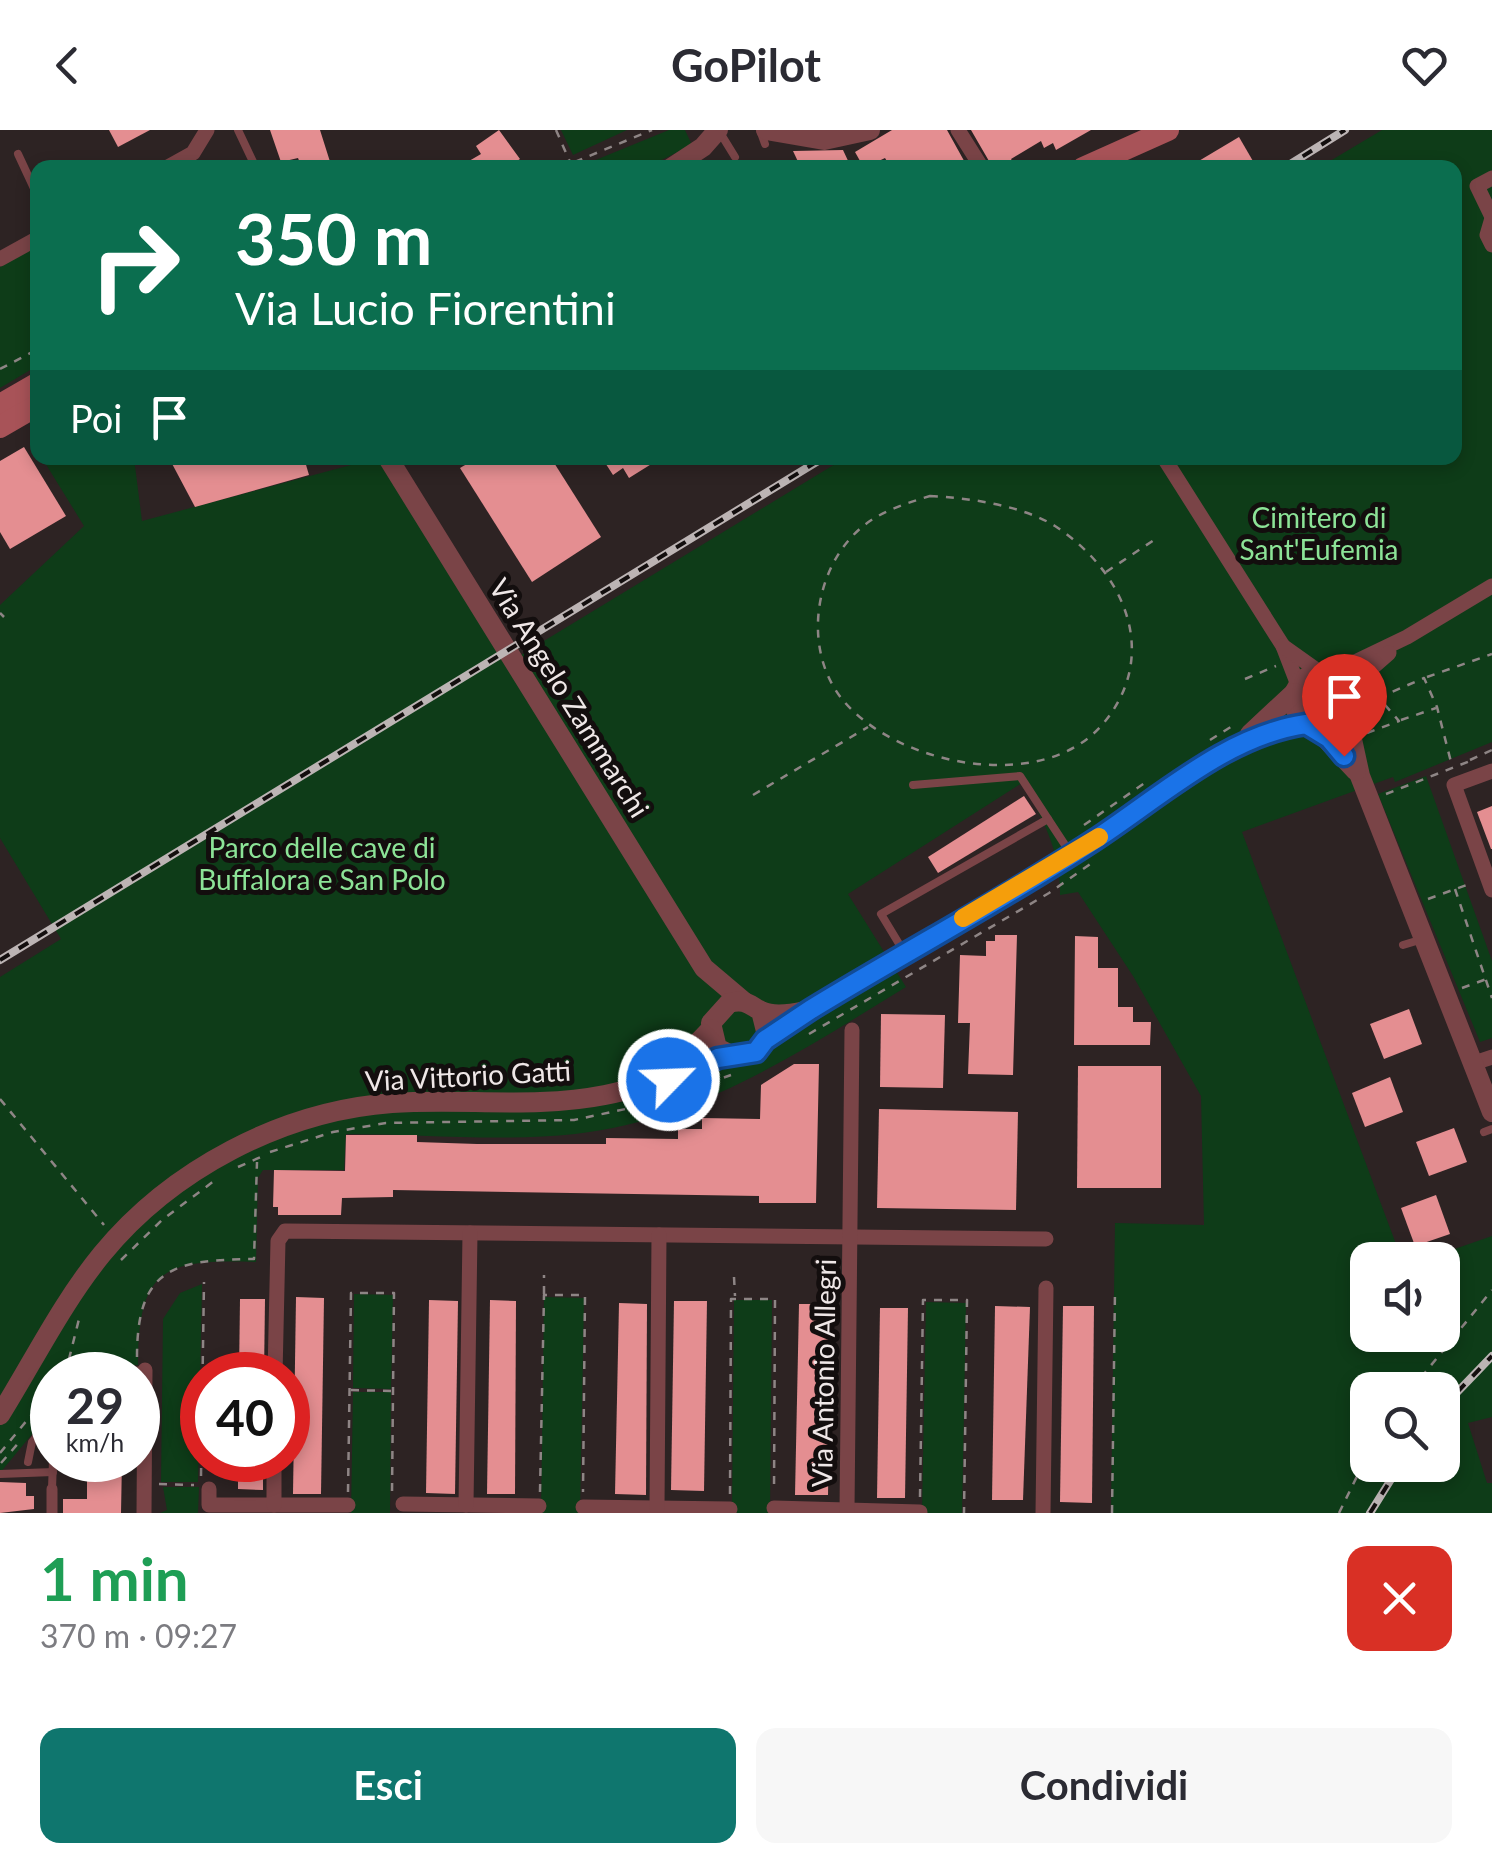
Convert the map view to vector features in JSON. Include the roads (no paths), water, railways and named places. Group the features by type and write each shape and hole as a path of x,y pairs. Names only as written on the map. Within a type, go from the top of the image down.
{"main road":[{"path":"1101,160 1168,130"},
{"path":"0,405 30,388"},
{"path":"0,427 30,410"}],"street":[{"path":"180,160 193,153 208,136 208,130"},
{"path":"683,160 703,147 718,130"},
{"path":"764,135 824,140 870,130"},
{"path":"958,130 977,160"},
{"path":"1492,178 1477,186 1492,217 1487,235 1492,245"},
{"path":"0,259 30,242"},
{"name":"Via Angelo Zammarchi","path":"392,465 704,968 752,1006"},
{"path":"1168,465 1283,646 1296,710 1360,776"},
{"path":"1291,684 1325,674 1407,638 1492,586"},
{"path":"1310,725 1333,725 1347,708 1357,681 1407,638"},
{"path":"1283,646 1344,685 1360,776 1371,800 1376,832 1425,938 1426,961 1483,1060 1489,1125"},
{"name":"Via Vittorio Gatti","path":"1225,754 1291,684"},
{"name":"Via Vittorio Gatti","path":"0,1416 82,1280 117,1238 154,1200 224,1154 311,1118 388,1103 576,1099 732,1064 750,1056 765,1040 810,1010 1093,841 1225,754 1278,729 1310,725"},
{"path":"1484,774 1454,785 1489,873"},
{"name":"Via Angelo Zammarchi","path":"704,968 712,1023"},
{"name":"Via Vittorio Gatti","path":"651,1084 684,1060 729,1002 810,1010"},
{"path":"752,1006 767,1022 765,1040"},
{"path":"712,1023 714,1042 732,1064"},
{"name":"Via Antonio Allegri","path":"848,1510 852,1030"},
{"name":"Via Antonio Allegri","path":"275,1352 276,1272 281,1233 1046,1238"},
{"path":"466,1505 470,1233"},
{"path":"657,1508 660,1234"},
{"path":"1043,1513 1046,1288"},
{"path":"143,1482 144,1513"},
{"path":"274,1482 274,1505"},
{"path":"52,1489 52,1513"},
{"path":"209,1489 209,1505 348,1505"},
{"path":"398,1500 540,1506"},
{"path":"583,1506 730,1509"},
{"name":"Via Antonio Allegri","path":"774,1508 920,1512"}],"lane":[{"path":"238,130 252,160"},
{"path":"718,130 735,157"},
{"path":"18,154 30,180"},
{"path":"913,786 1020,776 1071,854"},
{"path":"904,952 881,914 934,880 1048,819"},
{"path":"1403,946 1425,938"},
{"path":"28,1462 30,1452"},
{"path":"0,1474 30,1473"},
{"path":"52,1482 52,1489"}],"railway":[{"path":"1297,160 1345,130"},
{"path":"0,960 812,465"},
{"path":"1460,1389 1492,1356"},
{"path":"1370,1513 1389,1482"}],"park label":[{"name":"Cimitero di Sant'Eufemia","path":"1319,534"},
{"name":"Parco delle cave di Buffalora e San Polo","path":"322,864"}]}
